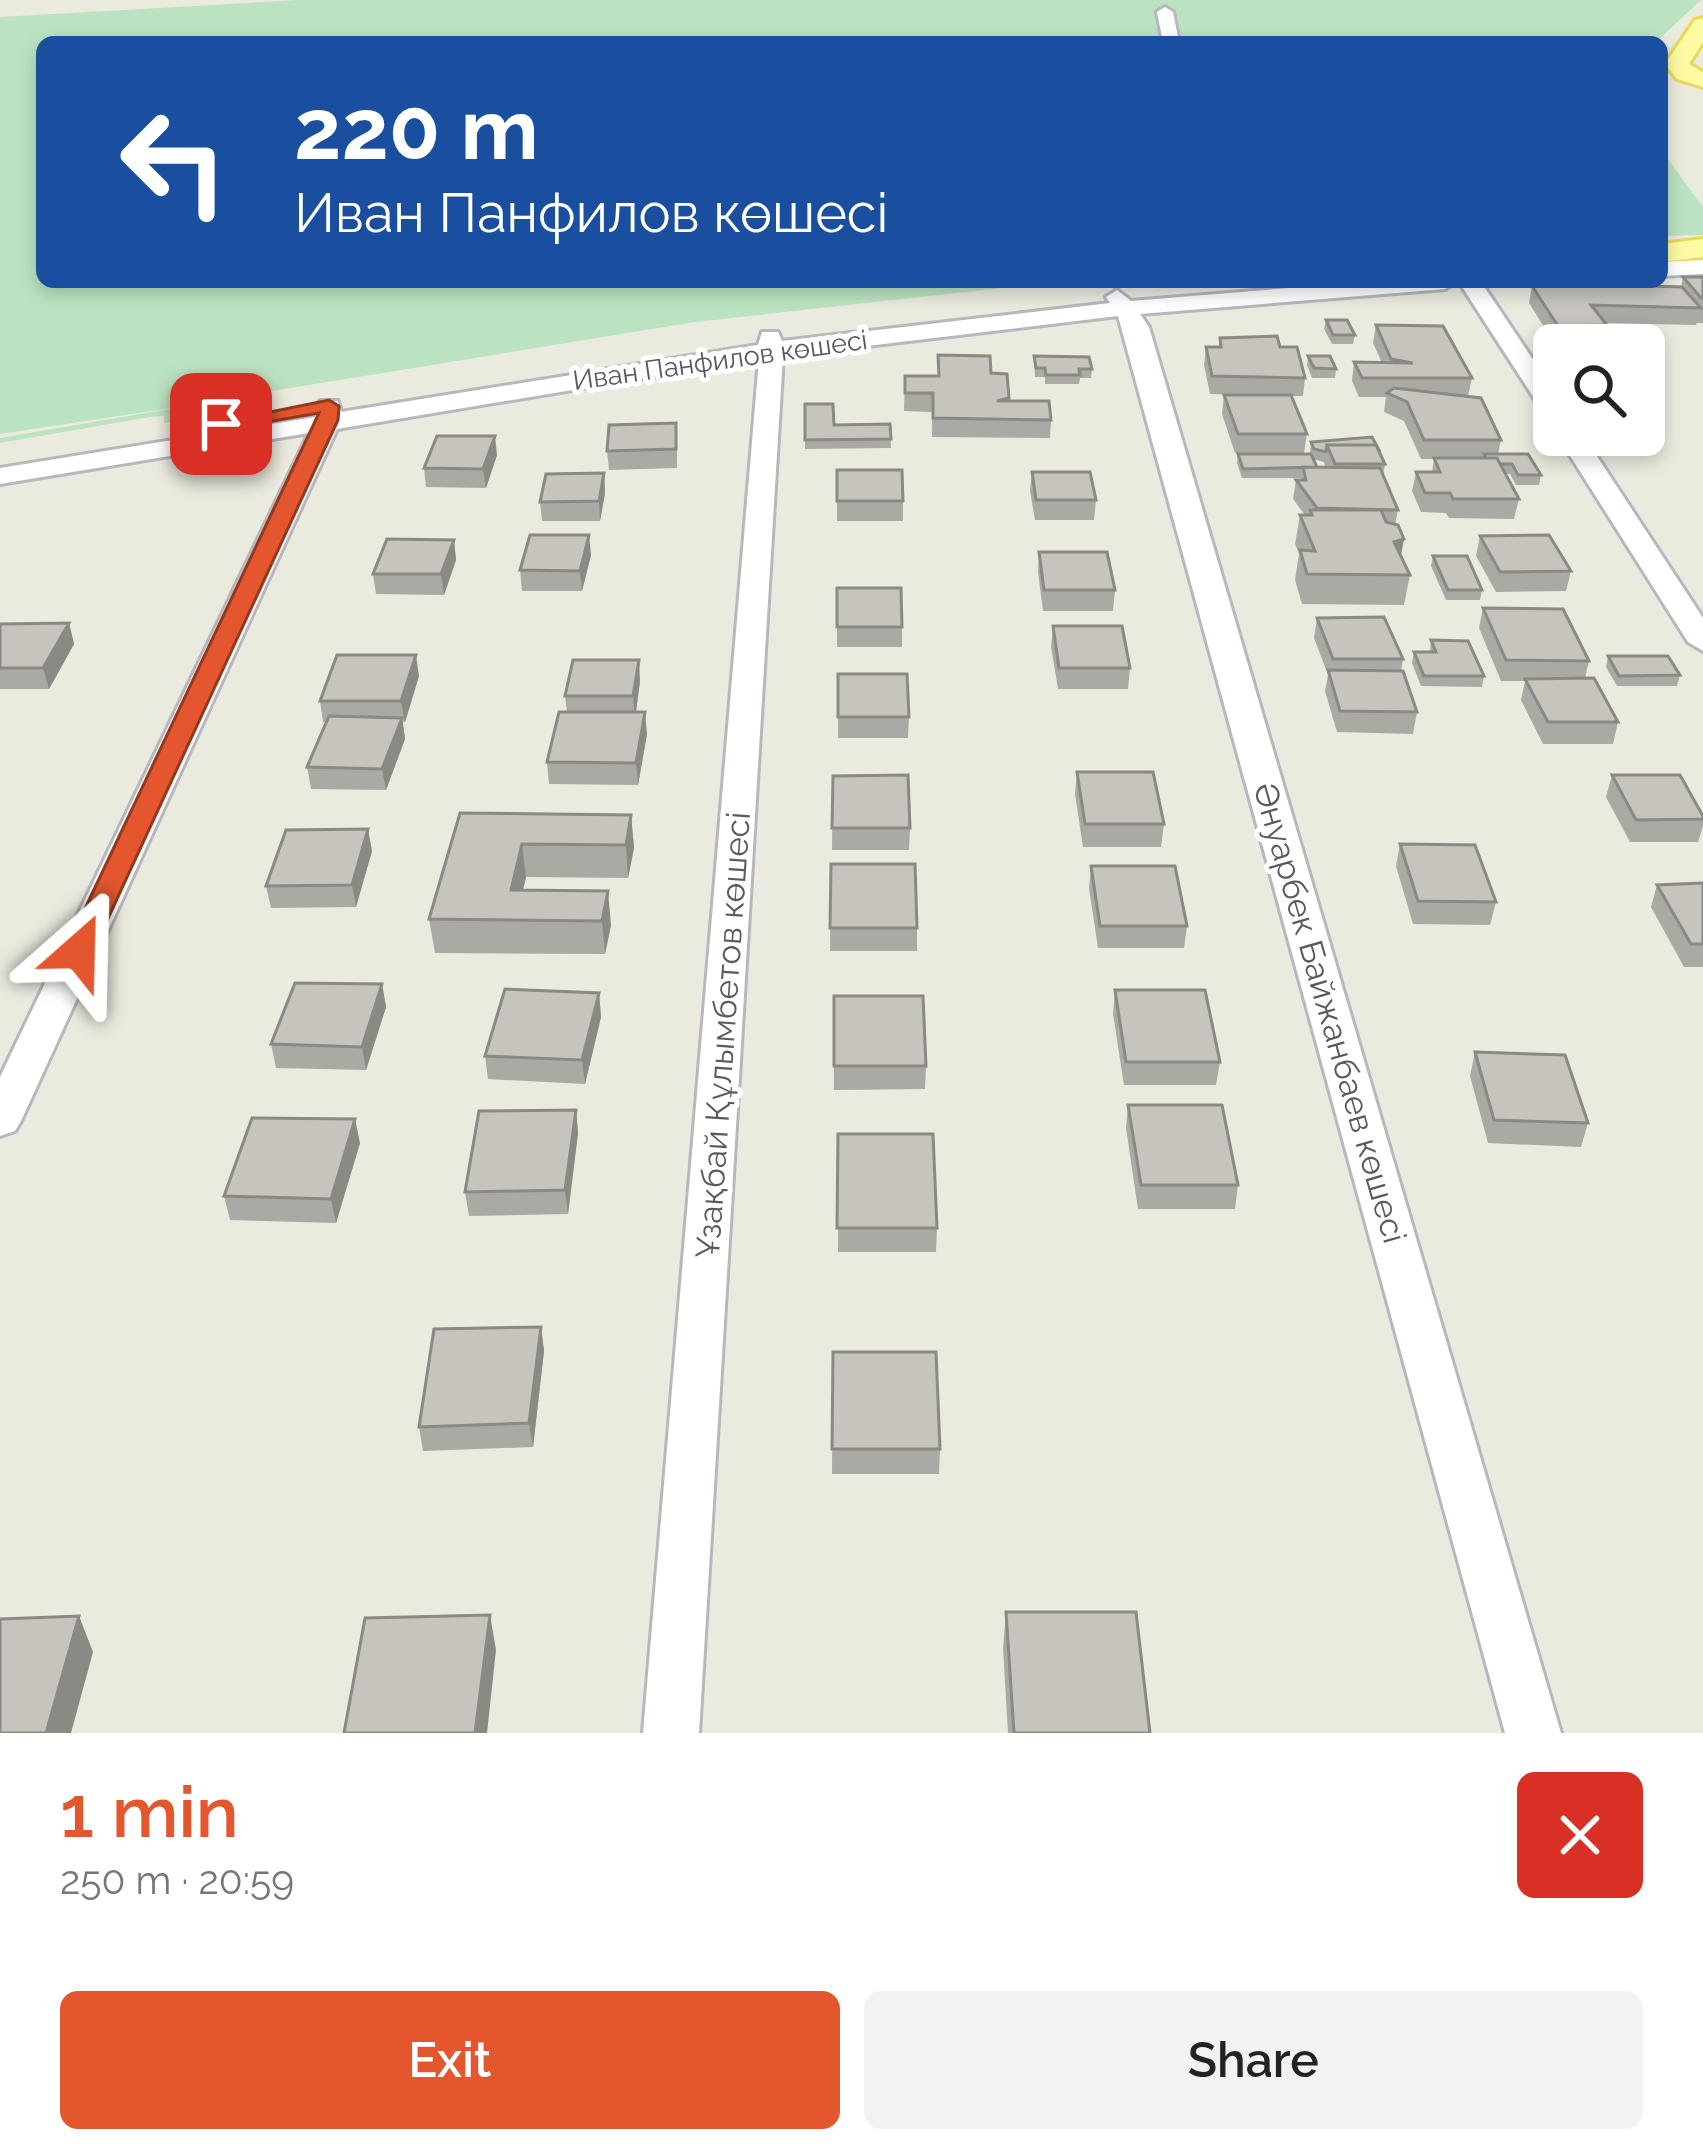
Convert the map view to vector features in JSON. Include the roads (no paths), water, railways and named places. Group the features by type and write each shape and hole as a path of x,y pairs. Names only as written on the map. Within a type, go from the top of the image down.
{"main road":[{"path":"1703,25 1677,64 1685,74 1703,80"},
{"path":"1668,254 1703,251"},
{"path":"1668,270 1703,270"}],"street":[{"path":"1165,12 1170,36"},
{"name":"Иван Панфилов көшесі","path":"0,460 770,344 1246,288"},
{"name":"Иван Панфилов көшесі","path":"1122,303 1353,288"},
{"path":"1474,288 1533,378"},
{"name":"Әнуарбек Байжанбаев көшесі","path":"1122,303 1144,350 1533,1733"},
{"name":"Ұзақбай Құлымбетов көшесі","path":"671,1733 770,344"},
{"path":"0,1121 328,413"},
{"name":"Иван Панфилов көшесі","path":"0,476 328,413"},
{"path":"1583,456 1703,642"}]}
